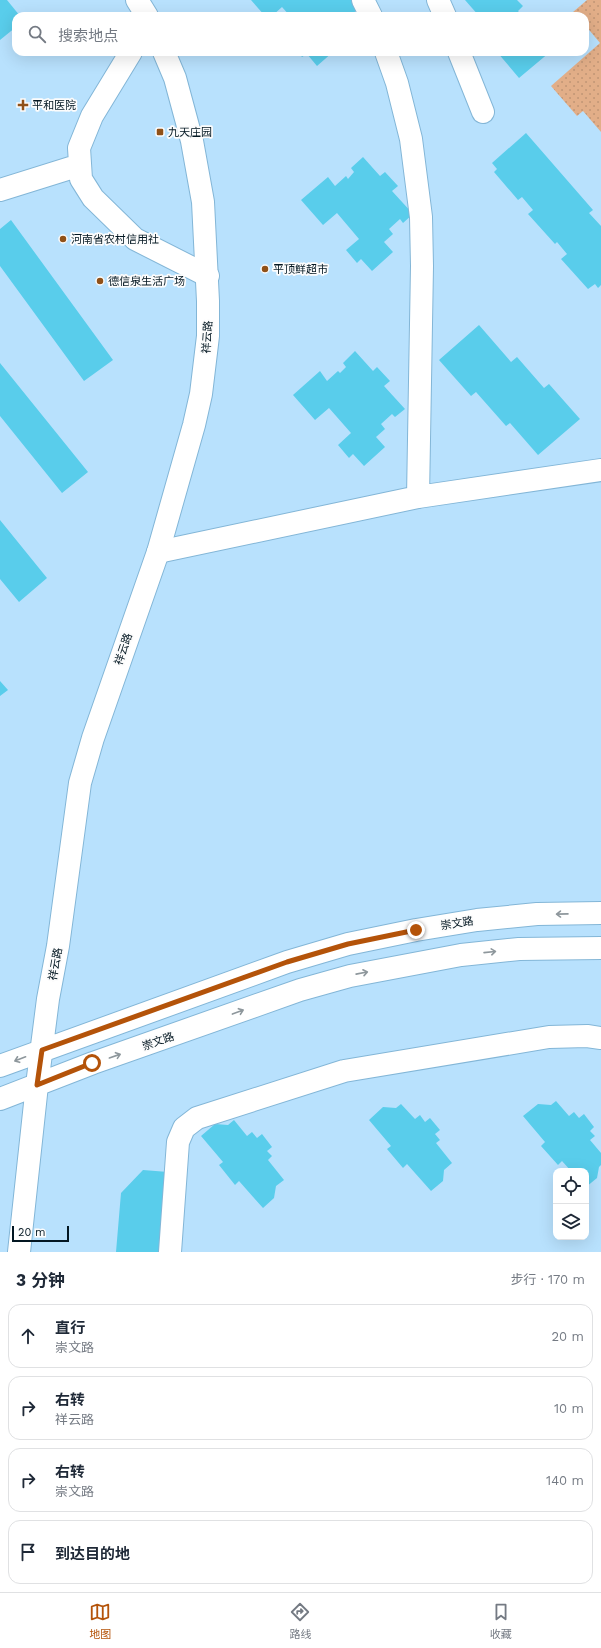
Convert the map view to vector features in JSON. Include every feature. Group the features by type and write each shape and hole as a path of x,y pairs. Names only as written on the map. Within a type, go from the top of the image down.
{"main road":[{"path":"137,0 144,12"},
{"path":"363,0 369,12"},
{"path":"438,0 443,12"},
{"path":"129,56 92,116 79,148 81,179 93,198 135,239 208,276"},
{"name":"祥云路","path":"18,1252 48,999 58,946 80,783 93,738 158,552 194,425 201,394 208,336 208,276 203,202 192,141 175,78 166,56"},
{"path":"387,56 397,83 411,139 421,217 422,266 418,497"},
{"path":"461,56 483,112"},
{"path":"0,190 80,165"},
{"path":"158,552 418,497 601,470"},
{"name":"崇文路","path":"0,1066 287,962 348,944 416,930 477,920 537,914 601,913"},
{"name":"崇文路","path":"0,1099 92,1063 300,990 350,976 461,955 519,949 601,948"},
{"path":"170,1252 178,1142 184,1128 198,1118 344,1071 549,1037 587,1036 601,1038"}],"shaded area":[{"path":"587,0 601,0 601,132 583,111 577,116 551,86 585,56 589,56 589,53 600,43 589,30 589,12 573,12"}],"building":[{"path":"0,0 7,0 17,12 12,12 12,30 0,40"},
{"path":"251,0 351,0 358,9 355,12 286,12 282,7 276,12 262,12"},
{"path":"465,0 517,0 523,6 518,11 519,12 476,12"},
{"path":"309,56 328,56 317,66"},
{"path":"500,56 545,56 519,78"},
{"path":"526,133 593,210 589,213 601,226 601,285 598,288 595,284 588,289 561,259 567,254 557,242 555,244 528,214 533,210 522,197 518,200 494,172 497,169 492,163"},
{"path":"363,157 380,176 385,172 398,186 392,191 413,214 403,223 400,219 389,229 393,234 384,242 393,252 372,271 361,259 357,263 346,250 359,239 337,213 323,225 301,200 328,177 335,186 346,176 348,179 354,172 351,168"},
{"path":"11,220 113,360 84,381 0,266 0,229"},
{"path":"479,325 511,362 517,357 544,388 549,384 580,419 538,455 510,423 506,426 476,392 471,396 439,360"},
{"path":"355,351 373,371 377,367 390,381 384,386 405,409 395,417 392,414 381,424 385,429 376,437 385,447 364,466 353,454 349,458 338,445 351,433 329,408 315,420 293,395 320,371 327,381 338,371 340,373 346,367 343,363"},
{"path":"0,363 88,472 62,493 0,416"},
{"path":"0,520 47,578 19,602 0,579"},
{"path":"0,681 8,690 0,696"},
{"path":"556,1101 569,1116 574,1112 579,1118 584,1114 594,1127 590,1131 595,1136 590,1140 601,1153 601,1165 599,1167 597,1178 589,1185 589,1168 568,1168 562,1161 558,1165 541,1146 545,1142 523,1116 538,1104 551,1105"},
{"path":"401,1104 415,1119 420,1115 425,1122 430,1118 440,1130 435,1134 440,1140 436,1143 452,1163 444,1170 443,1181 431,1191 407,1164 403,1168 387,1149 391,1146 369,1120 383,1107 396,1108"},
{"path":"234,1120 247,1136 252,1132 257,1138 262,1134 272,1147 267,1151 272,1156 268,1160 284,1180 276,1186 274,1198 263,1208 239,1181 235,1185 219,1165 223,1162 201,1136 215,1124 228,1125"},
{"path":"143,1170 168,1172 161,1252 116,1252 121,1193"}],"place":[{"name":"平和医院","path":"23,105"},
{"name":"九天庄园","path":"160,132"},
{"name":"河南省农村信用社","path":"63,239"},
{"name":"平顶鲜超市","path":"265,269"},
{"name":"德信泉生活广场","path":"100,281"}],"route":[{"path":"92,1063 37,1085 42,1050 287,962 348,944 416,930"}]}
